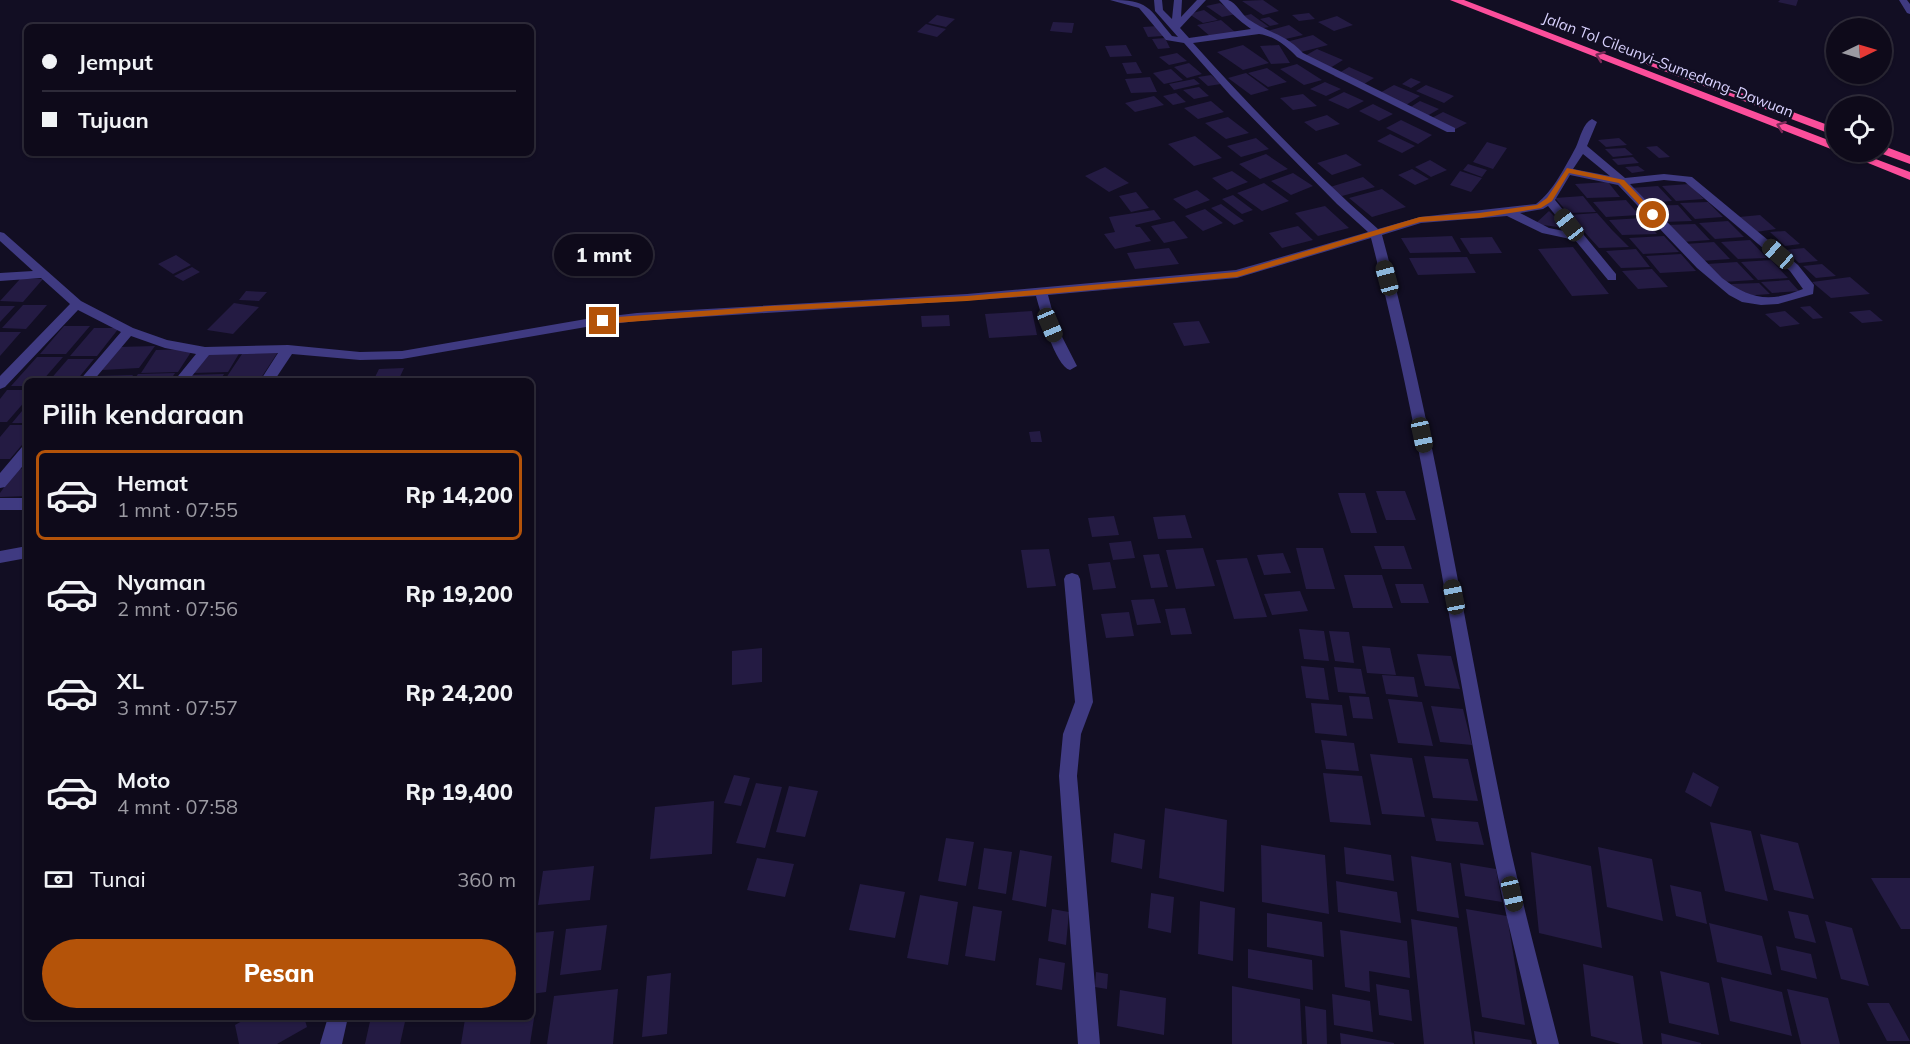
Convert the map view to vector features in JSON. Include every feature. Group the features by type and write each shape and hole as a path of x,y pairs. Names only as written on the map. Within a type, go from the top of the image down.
{"highway":[{"name":"Jalan Tol Cileunyi–Sumedang–Dawuan","path":"1455,0 1826,143"},
{"name":"Jalan Tol Cileunyi–Sumedang–Dawuan","path":"1484,0 1826,128"},
{"path":"1892,153 1910,160"},
{"path":"1873,162 1910,176"}],"street":[{"path":"1114,0 1142,6 1169,38 1186,42 1259,31 1270,32 1285,40 1300,55 1367,91 1450,130"},
{"path":"1158,0 1159,11 1233,93 1341,202 1375,232 1392,296 1437,504 1502,851 1548,1044"},
{"path":"1175,28 1178,0"},
{"path":"1175,28 1202,0"},
{"path":"1223,0 1235,9 1238,16 1259,31"},
{"path":"1903,0 1910,11"},
{"path":"0,235 77,304 129,331 165,344 205,351 288,350 360,356 402,356 586,323 637,317 967,298 1237,274 1420,220 1539,207 1550,200 1581,147 1592,122"},
{"path":"1567,171 1622,182 1664,177 1688,179 1794,268 1808,285 1809,291 1793,299 1747,300 1735,294 1707,269 1622,182 1581,147"},
{"path":"1550,200 1612,277"},
{"path":"1509,212 1546,231 1579,237"},
{"path":"0,277 42,274"},
{"path":"1041,291 1050,325 1070,366"},
{"path":"0,384 77,304"},
{"path":"89,378 129,331"},
{"path":"269,378 288,350"},
{"path":"183,378 205,351"},
{"path":"0,483 24,455"},
{"path":"0,504 24,504"},
{"path":"0,557 24,553"},
{"path":"1072,579 1084,702 1072,734 1068,776 1089,1044"},
{"path":"332,1044 337,1020"}],"building":[{"path":"1263,0 1279,11 1263,15 1242,1"},
{"path":"1798,0 1796,6 1778,2"},
{"path":"1220,3 1236,14 1222,17 1206,6"},
{"path":"1204,10 1218,20 1203,23 1189,14"},
{"path":"1309,13 1315,19 1299,21 1292,15"},
{"path":"1251,14 1269,27 1258,29 1240,17"},
{"path":"937,15 955,19 946,27 928,23"},
{"path":"1337,16 1353,25 1334,31 1318,22"},
{"path":"1269,17 1279,24 1270,26 1260,19"},
{"path":"1221,20 1235,32 1211,37 1197,25"},
{"path":"1053,22 1074,23 1072,33 1050,31"},
{"path":"926,24 946,29 937,37 917,32"},
{"path":"1289,25 1303,35 1281,40 1267,31"},
{"path":"1158,26 1163,36 1148,37 1143,27"},
{"path":"1313,35 1328,45 1301,52 1286,42"},
{"path":"1165,38 1170,48 1158,49 1152,39"},
{"path":"1126,45 1132,56 1110,57 1105,46"},
{"path":"1243,45 1269,63 1243,70 1217,52"},
{"path":"1279,45 1290,63 1271,64 1260,46"},
{"path":"1317,49 1343,60 1330,68 1303,57"},
{"path":"1177,53 1187,61 1169,65 1159,57"},
{"path":"1136,62 1142,73 1127,74 1122,63"},
{"path":"1189,63 1202,74 1187,78 1174,67"},
{"path":"1297,64 1322,80 1304,85 1280,69"},
{"path":"1349,67 1374,78 1359,87 1334,76"},
{"path":"1267,68 1287,82 1268,87 1248,73"},
{"path":"1171,69 1183,80 1164,84 1153,73"},
{"path":"1246,73 1269,90 1251,95 1228,78"},
{"path":"1211,75 1221,84 1208,86 1198,77"},
{"path":"1150,77 1157,92 1131,93 1125,79"},
{"path":"1411,78 1421,82 1411,88 1402,84"},
{"path":"1194,79 1200,84 1174,90 1169,84"},
{"path":"1325,82 1341,89 1326,96 1310,89"},
{"path":"1394,85 1420,96 1403,107 1376,95"},
{"path":"1426,85 1454,96 1444,103 1416,91"},
{"path":"1199,87 1209,96 1194,99 1183,90"},
{"path":"1344,92 1364,101 1348,109 1328,100"},
{"path":"1176,93 1186,102 1173,105 1163,96"},
{"path":"1303,94 1317,106 1293,110 1280,98"},
{"path":"1154,96 1164,105 1135,112 1125,103"},
{"path":"1211,101 1224,112 1198,119 1184,108"},
{"path":"1420,101 1439,109 1427,116 1409,108"},
{"path":"1373,104 1393,114 1379,121 1359,111"},
{"path":"1443,112 1467,123 1452,131 1428,120"},
{"path":"1327,115 1340,124 1316,131 1304,122"},
{"path":"1228,117 1249,133 1226,139 1205,123"},
{"path":"1401,120 1432,135 1418,144 1386,128"},
{"path":"1390,134 1415,146 1402,153 1377,141"},
{"path":"1195,136 1222,158 1194,166 1168,144"},
{"path":"1256,138 1269,149 1241,157 1227,146"},
{"path":"1619,138 1627,145 1606,147 1598,140"},
{"path":"1487,142 1507,148 1493,169 1473,162"},
{"path":"1657,146 1670,157 1659,158 1646,147"},
{"path":"1625,148 1633,155 1613,157 1605,149"},
{"path":"1266,154 1288,169 1260,179 1239,164"},
{"path":"1346,154 1362,165 1332,175 1317,163"},
{"path":"1633,157 1639,163 1618,165 1612,159"},
{"path":"1430,160 1447,170 1431,177 1415,167"},
{"path":"1468,164 1487,170 1482,177 1463,170"},
{"path":"1638,166 1645,171 1632,173 1625,167"},
{"path":"1105,167 1129,183 1109,192 1085,176"},
{"path":"1412,169 1429,179 1415,185 1398,175"},
{"path":"1232,171 1248,182 1227,190 1212,178"},
{"path":"1460,171 1482,178 1471,192 1450,185"},
{"path":"1293,173 1313,186 1291,195 1271,181"},
{"path":"1363,177 1375,187 1342,196 1330,187"},
{"path":"1608,182 1620,197 1587,198 1575,184"},
{"path":"1264,183 1289,201 1262,211 1237,193"},
{"path":"1689,184 1704,199 1676,201 1662,186"},
{"path":"1658,186 1672,201 1644,203 1630,188"},
{"path":"1382,189 1406,207 1372,217 1349,198"},
{"path":"1197,190 1210,200 1186,209 1173,199"},
{"path":"1136,192 1149,208 1131,212 1119,196"},
{"path":"1233,195 1253,210 1242,214 1222,199"},
{"path":"1583,196 1596,212 1568,213 1555,198"},
{"path":"1626,200 1639,215 1606,217 1593,202"},
{"path":"1708,202 1723,217 1695,219 1680,203"},
{"path":"1221,204 1244,221 1234,225 1211,208"},
{"path":"1678,205 1692,221 1664,222 1649,206"},
{"path":"1325,206 1349,228 1318,236 1295,213"},
{"path":"1205,209 1223,223 1203,231 1185,216"},
{"path":"1154,210 1161,219 1135,225 1140,227 1151,241 1115,249 1104,234 1115,232 1109,217"},
{"path":"1549,211 1566,228 1535,224"},
{"path":"1597,213 1629,247 1599,248 1569,215"},
{"path":"1760,215 1776,229 1756,232 1739,217"},
{"path":"1643,218 1657,234 1622,235 1609,220"},
{"path":"1174,221 1188,238 1164,243 1151,226"},
{"path":"1728,221 1744,237 1715,239 1699,223"},
{"path":"1695,224 1710,240 1681,242 1666,225"},
{"path":"1298,226 1313,240 1282,248 1269,233"},
{"path":"1785,231 1800,244 1785,246 1770,232"},
{"path":"1452,236 1461,252 1410,253 1401,238"},
{"path":"1664,236 1679,252 1643,254 1629,238"},
{"path":"1492,237 1502,253 1470,254 1460,238"},
{"path":"1750,240 1767,258 1738,259 1721,242"},
{"path":"1714,242 1730,259 1701,261 1685,244"},
{"path":"1573,247 1609,294 1572,296 1538,249"},
{"path":"1169,248 1179,264 1135,269 1127,253"},
{"path":"1804,248 1818,261 1799,263 1785,250"},
{"path":"1636,249 1650,267 1621,268 1606,251"},
{"path":"1681,254 1696,271 1660,273 1646,256"},
{"path":"176,255 191,265 173,274 158,264"},
{"path":"1467,257 1476,273 1418,275 1409,258"},
{"path":"1771,260 1788,278 1758,280 1741,262"},
{"path":"1737,262 1754,280 1723,282 1707,264"},
{"path":"1822,264 1836,276 1816,278 1803,266"},
{"path":"192,267 200,272 183,281 174,276"},
{"path":"1652,269 1668,287 1638,289 1622,271"},
{"path":"1850,277 1870,294 1831,298 1812,282"},
{"path":"20,279 43,279 23,302 0,301"},
{"path":"1789,280 1799,291 1772,293 1761,282"},
{"path":"1759,283 1770,294 1742,296 1731,284"},
{"path":"246,291 267,292 259,301 239,300"},
{"path":"234,303 259,307 233,334 207,330"},
{"path":"23,305 47,305 26,329 2,328"},
{"path":"0,306 15,306 0,322"},
{"path":"1810,306 1823,318 1813,319 1800,307"},
{"path":"1870,310 1883,321 1862,323 1849,312"},
{"path":"1032,311 1037,335 989,338 985,314"},
{"path":"1785,311 1800,324 1780,327 1765,314"},
{"path":"949,315 950,326 922,327 921,316"},
{"path":"1199,321 1210,343 1184,346 1173,323"},
{"path":"64,326 90,326 66,354 40,354"},
{"path":"94,328 119,328 97,356 70,356"},
{"path":"0,332 21,332 0,356"},
{"path":"155,346 139,368 102,370 118,347"},
{"path":"193,349 178,372 141,373 156,350"},
{"path":"280,349 261,378 226,378 244,351"},
{"path":"240,352 228,372 192,373 205,353"},
{"path":"37,357 63,357 45,378 24,378 24,386 11,386"},
{"path":"68,359 94,359 78,378 52,378"},
{"path":"404,368 399,378 374,378 379,369"},
{"path":"175,373 172,378 135,378 138,374"},
{"path":"224,374 222,378 186,378 188,375"},
{"path":"133,375 131,378 94,378 96,376"},
{"path":"7,390 24,390 24,402 7,422 0,422 0,399"},
{"path":"24,409 24,423 12,423"},
{"path":"10,425 24,425 24,443 10,459 0,459 0,437"},
{"path":"1040,431 1042,442 1031,442 1029,432"},
{"path":"24,468 24,496 0,497 0,493 17,469"},
{"path":"1376,491 1405,491 1416,520 1386,520"},
{"path":"1338,493 1365,493 1377,533 1351,533"},
{"path":"1185,515 1192,538 1158,539 1153,517"},
{"path":"1114,516 1119,535 1092,537 1088,518"},
{"path":"1131,541 1135,558 1113,560 1109,543"},
{"path":"1374,546 1404,546 1412,569 1382,569"},
{"path":"1203,548 1215,586 1176,589 1166,550"},
{"path":"1296,548 1323,548 1335,589 1306,589"},
{"path":"1049,549 1056,586 1027,588 1021,550"},
{"path":"1283,553 1291,573 1264,575 1257,555"},
{"path":"1159,554 1168,587 1151,588 1143,555"},
{"path":"1247,558 1267,617 1234,619 1216,560"},
{"path":"1110,562 1116,588 1093,590 1088,564"},
{"path":"1344,575 1382,575 1393,608 1353,608"},
{"path":"1395,584 1423,584 1429,603 1401,603"},
{"path":"1300,591 1308,611 1272,615 1264,594"},
{"path":"1154,599 1161,623 1137,625 1131,600"},
{"path":"1185,608 1192,634 1171,635 1165,609"},
{"path":"1129,612 1134,636 1106,638 1101,614"},
{"path":"1299,629 1324,631 1329,661 1304,659"},
{"path":"1329,631 1349,632 1354,663 1335,661"},
{"path":"1362,646 1390,648 1396,675 1367,673"},
{"path":"762,648 762,682 732,685 732,651"},
{"path":"1417,654 1451,656 1460,689 1425,686"},
{"path":"1301,666 1324,668 1329,700 1306,698"},
{"path":"1334,667 1361,669 1366,694 1338,692"},
{"path":"1382,675 1414,677 1418,697 1386,694"},
{"path":"1349,696 1369,697 1373,719 1353,718"},
{"path":"1388,699 1422,702 1433,746 1398,743"},
{"path":"1311,703 1342,705 1347,736 1315,733"},
{"path":"1431,706 1463,709 1472,745 1440,742"},
{"path":"1321,740 1354,743 1359,771 1326,769"},
{"path":"1370,754 1412,758 1425,817 1382,814"},
{"path":"1424,756 1468,759 1478,801 1433,798"},
{"path":"1693,772 1719,787 1711,807 1685,792"},
{"path":"1323,773 1362,776 1371,825 1330,822"},
{"path":"734,775 750,778 741,806 724,803"},
{"path":"756,783 782,787 765,848 736,843"},
{"path":"789,786 818,791 805,837 776,832"},
{"path":"714,801 712,854 650,859 655,807"},
{"path":"1165,808 1227,820 1224,892 1159,878"},
{"path":"1431,818 1478,822 1484,845 1436,841"},
{"path":"1710,822 1751,831 1768,901 1725,891"},
{"path":"1114,833 1145,840 1142,869 1111,862"},
{"path":"1760,834 1798,843 1814,899 1774,890"},
{"path":"946,838 974,842 966,886 938,881"},
{"path":"1261,845 1325,855 1329,914 1262,902"},
{"path":"1344,847 1391,855 1394,881 1346,874"},
{"path":"1598,847 1652,859 1663,921 1607,907"},
{"path":"984,848 1012,852 1006,894 978,889"},
{"path":"1020,850 1052,856 1046,907 1012,900"},
{"path":"1531,852 1591,866 1602,948 1539,933"},
{"path":"1411,856 1451,863 1459,918 1417,911"},
{"path":"757,858 794,864 785,897 747,890"},
{"path":"1460,863 1496,869 1502,902 1465,896"},
{"path":"594,866 590,900 538,905 543,871"},
{"path":"1871,878 1910,878 1910,929 1901,929"},
{"path":"1336,881 1397,892 1401,923 1338,912"},
{"path":"860,884 905,892 895,938 849,930"},
{"path":"1670,885 1701,892 1707,924 1676,916"},
{"path":"1151,893 1174,897 1171,933 1148,928"},
{"path":"920,895 958,902 948,965 907,958"},
{"path":"1200,901 1235,908 1233,961 1198,954"},
{"path":"973,906 1002,911 995,961 965,956"},
{"path":"1052,909 1069,912 1066,945 1048,941"},
{"path":"1466,909 1507,916 1525,1025 1482,1017"},
{"path":"1788,911 1808,915 1816,943 1795,938"},
{"path":"1267,913 1322,922 1324,957 1267,947"},
{"path":"1411,919 1457,927 1473,1044 1424,1044"},
{"path":"1825,921 1852,928 1869,986 1841,979"},
{"path":"1709,923 1762,936 1772,975 1717,962"},
{"path":"607,925 601,970 560,975 566,929"},
{"path":"1340,930 1407,941 1410,978 1369,971 1370,992 1345,987"},
{"path":"554,931 546,992 534,994 534,933"},
{"path":"1776,946 1811,954 1817,979 1781,970"},
{"path":"1248,949 1312,960 1313,990 1248,978"},
{"path":"1039,958 1065,963 1062,990 1036,985"},
{"path":"1583,964 1633,976 1643,1044 1621,1044 1591,1036"},
{"path":"1660,971 1709,983 1719,1035 1669,1023"},
{"path":"1096,972 1108,974 1107,989 1095,987"},
{"path":"671,973 667,1034 642,1037 647,976"},
{"path":"1721,977 1782,992 1792,1036 1730,1021"},
{"path":"1376,984 1409,990 1412,1021 1379,1015"},
{"path":"1232,986 1300,999 1302,1044 1232,1044"},
{"path":"618,989 613,1044 547,1044 554,996"},
{"path":"1787,989 1828,998 1840,1044 1801,1044"},
{"path":"1120,990 1166,998 1164,1035 1117,1026"},
{"path":"1332,994 1370,1001 1373,1032 1334,1025"},
{"path":"1867,1003 1889,1003 1910,1041 1887,1041"},
{"path":"1305,1006 1326,1010 1327,1044 1307,1044"},
{"path":"244,1020 305,1020 307,1027 277,1044 239,1044 235,1025"},
{"path":"370,1020 405,1020 400,1044 365,1044"},
{"path":"465,1020 534,1020 530,1044 461,1044"},
{"path":"1474,1031 1531,1040 1532,1044 1475,1044"},
{"path":"1340,1033 1394,1043 1394,1044 1341,1044"},
{"path":"1661,1033 1701,1043 1701,1044 1662,1044"}],"route":[{"path":"603,321 770,308 967,298 1237,274 1420,220 1479,216 1539,207 1550,200 1567,171 1622,182 1653,215"}]}
